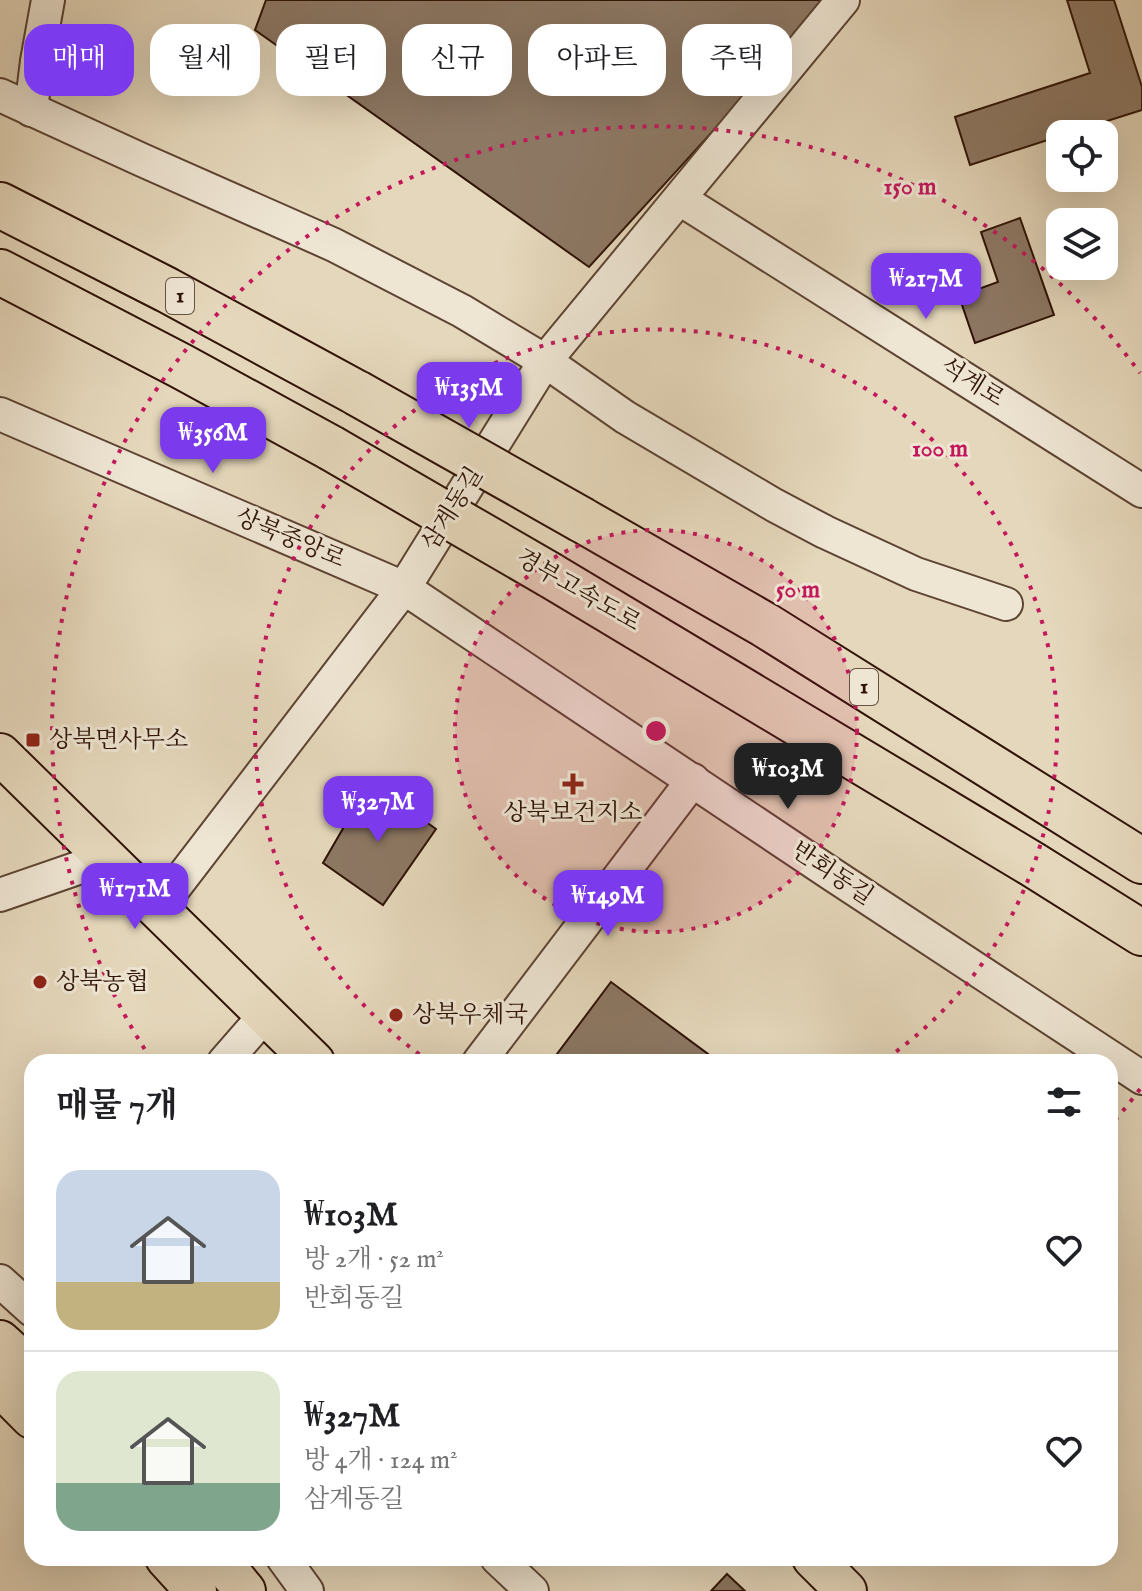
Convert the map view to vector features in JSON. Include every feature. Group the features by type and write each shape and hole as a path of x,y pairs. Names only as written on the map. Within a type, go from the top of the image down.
{"highway":[{"name":"1","path":"0,205 167,290 357,393 765,625 1142,861"},
{"name":"경부고속도로","path":"0,272 331,448 550,575 1142,933"}],"main road":[{"path":"0,754 306,1054"},
{"path":"0,1341 24,1363"},
{"path":"0,1386 24,1410"},
{"path":"173,1566 196,1591"},
{"path":"225,1566 245,1591"},
{"path":"821,1566 846,1591"}],"street":[{"path":"31,110 48,0"},
{"name":"삼계동길","path":"158,909 404,588 545,361 843,0"},
{"path":"0,95 334,245 462,311 545,361 625,417 825,532 916,574 1006,604"},
{"name":"석계로","path":"680,199 1142,491"},
{"name":"상북중앙로","path":"0,414 404,588"},
{"name":"반회동길","path":"404,588 1105,1054"},
{"path":"485,1054 693,780"},
{"path":"0,895 107,858"},
{"path":"231,1054 266,1014"},
{"name":"반회동길","path":"1118,1062 1142,1078"},
{"path":"289,1566 307,1591"},
{"path":"505,1566 532,1591"}],"building":[{"path":"266,0 818,0 827,6 792,44 792,24 682,24 682,96 745,96 589,267 348,96 386,96 386,24 276,24 276,45 260,34 260,24 257,24"},
{"path":"1067,0 1114,0 1142,87 1142,110 1110,120 1046,120 1046,141 970,165 955,117 1090,73"},
{"path":"1020,218 1054,315 975,343 959,296 998,282 981,232"},
{"path":"370,782 436,829 383,905 323,863"},
{"path":"611,982 708,1054 557,1054"},
{"path":"727,1574 745,1591 711,1591"}],"place":[{"name":"상북면사무소","path":"33,740"},
{"name":"상북보건지소","path":"573,784"},
{"name":"상북농협","path":"40,982"},
{"name":"상북우체국","path":"396,1015"}]}
